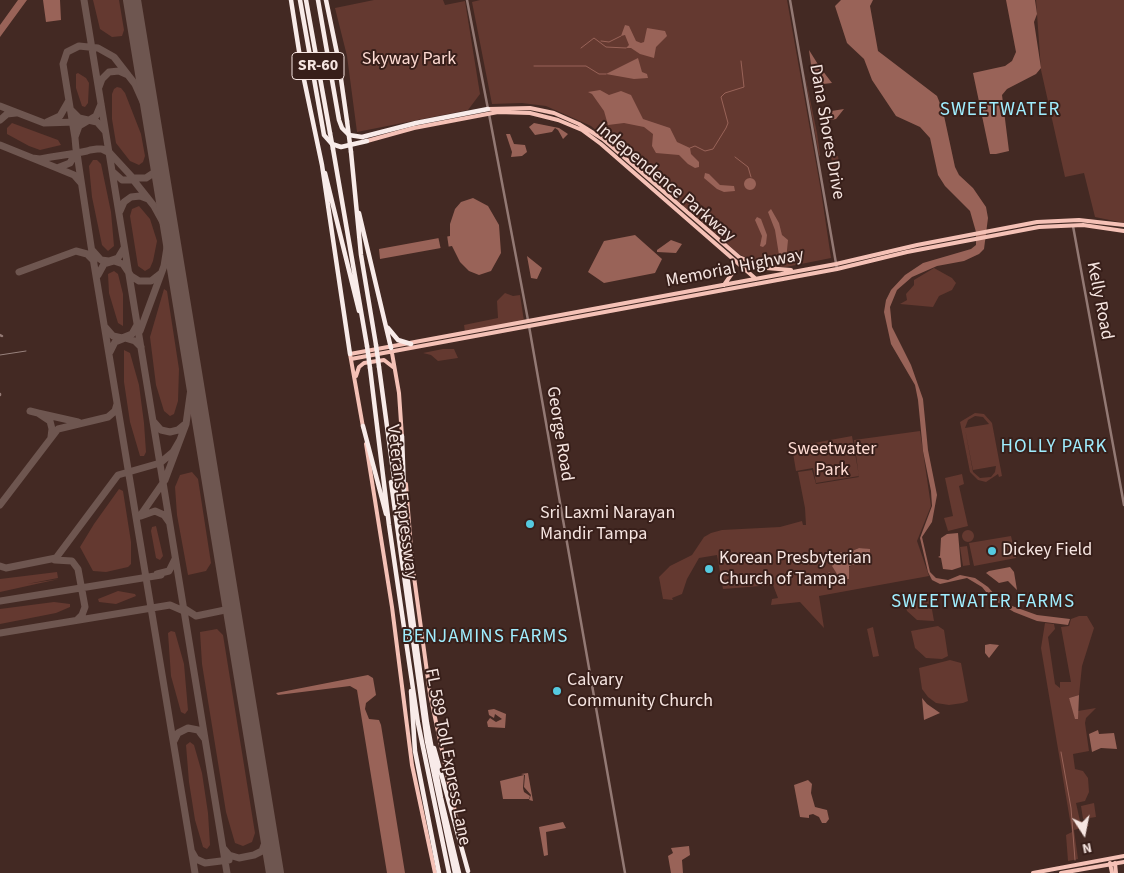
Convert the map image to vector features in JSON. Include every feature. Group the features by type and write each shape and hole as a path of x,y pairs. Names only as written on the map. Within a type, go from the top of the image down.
{"highway":[{"path":"291,0 310,114 363,325"},
{"path":"299,0 324,135 332,144 341,147 367,141"},
{"name":"SR-60","path":"306,0 330,133"},
{"path":"318,0 339,120 347,134 360,137 416,123 488,111"},
{"name":"SR-60","path":"326,0 338,58 351,152"},
{"name":"Veterans Expressway","path":"330,133 367,346 389,525 412,685 428,778 449,873"},
{"name":"Veterans Expressway","path":"351,152 361,256 376,345 427,722 459,873"},
{"path":"322,165 351,357"},
{"path":"356,205 391,350"},
{"path":"385,322 396,339 411,344"},
{"path":"363,426 389,525"},
{"path":"402,436 404,560"},
{"name":"FL 589 Toll Express Lane","path":"392,468 395,522 424,723 435,784 455,873"},
{"path":"412,685 410,700 415,751 437,873"},
{"path":"427,722 468,872"}],"main road":[{"name":"Independence Parkway","path":"367,141 488,111 530,108 554,113 579,124 603,139 739,257 766,268 798,271"},
{"name":"Independence Parkway","path":"488,111 534,114 558,120 582,130 604,146 759,282"},
{"name":"Memorial Highway","path":"391,350 403,351 528,325 759,282 856,262 975,234 1043,222 1124,225"},
{"name":"Memorial Highway","path":"906,250 1073,222 1124,231"},
{"path":"724,285 734,272 732,258"},
{"name":"Memorial Highway","path":"711,290 724,285 759,282 766,277 836,266"},
{"name":"Memorial Highway","path":"351,357 391,350 411,344 528,325"},
{"path":"391,350 402,436 412,562 428,680 436,727 468,872"},
{"path":"394,367 396,357 403,351"},
{"path":"351,357 390,591 412,765 437,873"},
{"path":"355,380 358,369 364,363 384,360 394,367"},
{"path":"1033,873 1124,856"},
{"path":"1111,858 1112,873"},
{"path":"1061,873 1124,862"},
{"path":"1112,864 1116,873"}],"street":[{"name":"George Road","path":"467,0 528,325 625,873"},
{"name":"Dana Shores Drive","path":"790,0 836,266"},
{"name":"Kelly Road","path":"1073,222 1124,505"}],"green space":[{"path":"93,0 119,0 124,30 122,36 112,37 100,29"},
{"name":"Skyway Park","path":"374,0 443,0 445,5 465,1 480,94 468,110 357,132 347,56 335,8"},
{"path":"480,0 787,0 831,258 786,267 771,266 753,261 739,254 591,126 546,106 522,103 492,104 472,2"},
{"path":"1036,0 1124,0 1124,223 1095,217 1084,173 1065,177 1041,70"},
{"path":"804,70 817,133 819,156"},
{"path":"78,73 86,78 89,83 88,103 85,107 82,106 76,88 76,74"},
{"path":"117,87 121,88 125,93 141,134 145,156 143,162 139,165 130,161 116,143 112,119 112,94"},
{"path":"12,123 58,140 61,145 40,150 29,146 7,134 7,128"},
{"path":"838,156 840,170 834,171 831,157"},
{"path":"93,160 97,160 101,164 111,212 114,246 108,251 102,245 92,197 89,166"},
{"path":"139,206 150,219 157,241 153,261 150,268 145,271 138,266 130,216 132,209"},
{"path":"934,268 952,278 956,283 952,290 939,296 933,307 900,304 907,300 906,294 914,285 914,280"},
{"path":"114,271 118,274 123,294 123,326 118,323 109,293 108,274"},
{"path":"164,289 167,291 179,369 178,401 174,414 170,416 164,411 156,385 150,337"},
{"path":"505,293 513,296 520,295 524,321 465,332 464,325 498,318 497,301"},
{"path":"454,349 458,358 438,361 431,355 423,353"},
{"path":"124,350 130,353 139,385 144,423 146,452 144,456 140,456 130,422 124,382"},
{"path":"975,413 984,414 992,423 1002,476 999,477 998,474 986,482 978,480 970,472 960,422","holes":["975,416 983,417 989,424 965,428 968,420","965,429 973,470 996,466 995,472 991,477 980,478 973,472"]},
{"path":"920,431 931,506 917,541 929,576 819,596 824,628 800,602 771,605 772,599 778,598 773,585 723,589 717,555 699,558 687,579 682,594 672,598 673,600 663,599 659,577 670,566 692,555 704,537 711,533 722,530 780,527 802,521 803,525 806,525 805,508 798,472 812,470 816,484 859,477 854,440","holes":["859,548 866,549 859,562 849,567 846,579 830,582 824,578 828,572 832,575 837,574 840,552 847,553"]},
{"name":"Sweetwater Park","path":"852,436 859,476 816,483 813,468 796,471 792,447"},
{"path":"192,472 198,479 211,563 206,571 188,575 177,515 175,487 180,475"},
{"path":"962,474 964,484 959,486 968,526 948,531 944,518 953,516 945,478"},
{"path":"119,489 123,491 131,542 131,564 128,567 106,572 93,571 80,547"},
{"path":"156,526 163,556 160,560 156,558 151,531 152,527"},
{"path":"968,530 974,536 968,542 962,536"},
{"name":"Dickey Field","path":"1011,536 1016,558 974,566 969,543"},
{"path":"967,546 970,565 963,566 960,547"},
{"path":"57,572 58,578 27,584 59,579 0,592 0,579"},
{"path":"118,591 135,594 136,596 116,604 99,602 98,599"},
{"path":"930,598 934,621 917,620 907,611 904,600"},
{"path":"54,602 70,604 70,607 56,613 0,624 0,609"},
{"path":"1087,616 1094,628 1082,666 1079,695 1069,698 1078,719 1078,711 1096,708 1086,718 1085,723 1089,751 1073,754 1075,769 1083,771 1088,778 1089,792 1085,801 1076,803 1080,821 1087,822 1089,826 1074,830 1078,859 1068,861 1066,835 1072,832 1041,648 1045,623 1054,624 1055,629 1048,637 1055,684 1060,688 1060,682 1071,682 1061,627 1069,626 1071,619"},
{"path":"938,626 944,630 948,656 942,659 926,658 915,648 911,631"},
{"path":"873,627 879,656 873,657 867,629"},
{"path":"217,629 223,635 255,833 252,842 243,846 235,843 226,812 202,664 200,632"},
{"path":"171,631 175,632 184,664 188,710 185,714 181,712 171,676 168,633"},
{"path":"950,660 961,663 968,701 949,705 936,703 922,689 919,668"},
{"path":"190,742 194,745 202,773 208,813 210,845 207,849 203,847 195,820 186,745"},
{"path":"1094,803 1096,817 1083,819 1081,806"}],"shaded area":[{"path":"18,0 27,0 0,37 0,25"},
{"path":"43,0 60,0 61,20 46,22"},
{"path":"841,0 873,0 870,6 878,51 937,96 943,111 955,167 959,175 973,188 986,207 988,218 984,249 979,254 964,261 937,266 912,277 897,290 890,307 892,327 911,365 923,399 928,450 937,495 932,522 922,537 930,572 936,578 948,580 960,575 975,578 1012,606 1037,615 1070,619 1068,625 1037,621 1014,612 991,598 982,587 967,578 940,584 932,580 928,572 920,538 932,506 923,451 918,400 915,385 891,344 884,312 886,300 891,290 905,275 923,263 971,249 976,245 976,232 970,211 945,186 938,175 930,138 920,127 896,116 872,80 864,59 847,43 835,6"},
{"path":"1006,0 1035,0 1037,14 1034,22 1041,68 1036,74 1007,89 1002,95 1009,151 990,154 973,73 1005,66 1012,61 1016,52"},
{"path":"625,25 629,26 636,41 641,43 644,42 647,28 665,31 667,36 656,47 654,58 640,54 631,48 626,48 629,45 625,35 621,36"},
{"path":"809,50 832,83 823,84 813,79"},
{"path":"638,58 642,72 647,74 648,78 634,79 606,74"},
{"path":"600,90 609,95 621,91 631,95 643,119 670,128 677,142 690,148 691,154 699,162 699,167 695,168 688,164 679,155 656,153 652,146 653,134 644,127 624,123 608,125 604,111 592,94 588,92"},
{"path":"844,109 836,119 820,122 819,113"},
{"path":"534,123 559,128 568,134 563,139 555,128 552,132 535,135 529,127"},
{"path":"506,134 510,134 514,144 525,145 527,152 522,156 511,157 512,152"},
{"path":"705,173 709,174 720,185 734,186 735,191 724,192 717,189 704,178"},
{"path":"748,178 752,178 756,184 752,190 748,190 744,186 744,182"},
{"path":"473,198 488,206 499,225 501,253 491,271 479,275 469,271 460,262 452,246 380,259 379,249 450,236 450,224 455,209 461,202"},
{"path":"771,209 779,223 782,235 788,240 786,260 779,255 775,230 768,212"},
{"path":"757,217 761,219 767,235 766,244 763,247 760,246 762,236 755,220"},
{"path":"635,235 662,259 655,273 604,283 588,272 604,241"},
{"path":"671,240 682,244 676,253 657,252 657,250"},
{"path":"527,256 542,268 537,279 531,278"},
{"path":"958,533 961,567 952,570 943,569 941,558 938,557 940,556 941,538 947,534"},
{"path":"859,548 870,549 870,560 849,566 849,579 825,581 825,576 829,572 832,575 837,574 832,566 839,559 839,552 847,553"},
{"path":"1010,567 1014,572 1017,590 1008,581 999,583 986,573 989,571"},
{"path":"985,645 999,645 989,658 985,653"},
{"path":"368,675 373,678 376,695 366,703 365,709 369,719 379,720 381,725 405,873 387,873 357,690 350,686 278,695 276,693"},
{"path":"1079,695 1078,719 1075,719 1069,698"},
{"path":"922,698 927,704 940,713 924,720"},
{"path":"494,709 506,714 505,728 488,727 487,722 490,718 496,722 502,719 495,714 494,718 489,715 488,710"},
{"path":"1098,730 1099,734 1114,733 1117,749 1101,748 1092,752 1089,734"},
{"path":"528,773 533,801 529,800 531,795 524,787 525,775 521,774"},
{"path":"524,775 523,788 524,792 530,796 529,799 503,799 500,781"},
{"path":"808,780 812,784 811,793 815,807 827,810 829,819 826,823 822,823 819,817 813,814 809,815 809,818 800,817 794,785"},
{"path":"563,822 566,828 546,832 548,855 544,856 539,827"},
{"path":"689,846 690,855 682,860 683,873 671,873 668,856 673,853 671,848"}],"pier":[{"path":"447,235 449,249 441,250 438,236"}],"waterway":[{"path":"601,41 609,42 621,36"},
{"path":"581,48 594,38 606,47 626,48"},
{"path":"690,148 695,146 705,151 713,149 726,128 728,123 721,97 725,93 744,87 741,61"},
{"path":"534,66 586,66 599,74 606,74"},
{"path":"735,157 748,167 751,177"},
{"path":"1061,752 1071,808 1075,860"}],"taxiway":[{"path":"84,0 227,873"},
{"path":"32,158 40,159 77,153 90,150 102,149 110,153 133,178 146,178 155,172 158,160 148,113 135,84 114,57 98,48 79,46 67,52 63,64 75,138 76,149 77,153 91,246 195,873"},
{"path":"99,87 102,79 109,72 119,71 128,75"},
{"path":"47,122 60,116 68,102"},
{"path":"75,137 79,126 96,116 101,104"},
{"path":"0,106 44,123 76,122"},
{"path":"71,110 79,118 97,122 105,131"},
{"path":"0,120 7,114 16,113"},
{"path":"0,145 57,168 70,163 76,152"},
{"path":"57,168 74,175 81,183"},
{"path":"113,172 122,180 135,180"},
{"path":"131,177 154,206 165,226 173,253 182,304"},
{"path":"120,211 124,202 131,197 140,196 148,199"},
{"path":"140,331 164,266 168,241"},
{"path":"93,251 101,260 109,261 118,258 124,248"},
{"path":"19,272 76,251 87,254 94,261"},
{"path":"98,275 104,264 114,261 123,264 131,276 139,281 151,281 160,274"},
{"path":"106,328 113,336 122,338 132,334 137,325"},
{"path":"140,516 165,480 186,424 192,381 186,331"},
{"path":"110,352 115,342 125,338 135,341 141,347"},
{"path":"0,505 58,429 108,417 115,411 117,404"},
{"path":"30,411 38,413"},
{"path":"51,437 50,421 38,413 78,422"},
{"path":"154,422 161,430 170,432 178,430 184,425"},
{"path":"0,566 6,568 56,558 118,475 160,463 173,452 180,440"},
{"path":"141,516 155,511 164,515 169,522"},
{"path":"157,574 169,571 175,559"},
{"path":"55,560 72,561 78,569 85,607 82,615 77,620"},
{"path":"185,609 196,616 225,610 230,602 225,573"},
{"path":"0,601 161,575"},
{"path":"0,633 170,605 186,612"},
{"path":"174,741 178,733 188,728 198,730 204,738"},
{"path":"224,849 229,855 239,858 262,851 268,834 263,806"},
{"path":"192,852 196,859 205,863 229,860"}],"runway":[{"path":"132,0 275,873"}],"tram line":[{"path":"0,355 26,351"}],"place":[{"name":"Sri Laxmi Narayan Mandir Tampa","path":"530,524"},
{"name":"Dickey Field","path":"992,551"},
{"name":"Korean Presbyterian Church of Tampa","path":"709,569"},
{"name":"Calvary Community Church","path":"557,691"}],"district":[{"name":"SWEETWATER","path":"1000,111"},
{"name":"HOLLY PARK","path":"1054,448"},
{"name":"SWEETWATER FARMS","path":"983,603"},
{"name":"BENJAMINS FARMS","path":"485,638"}]}
